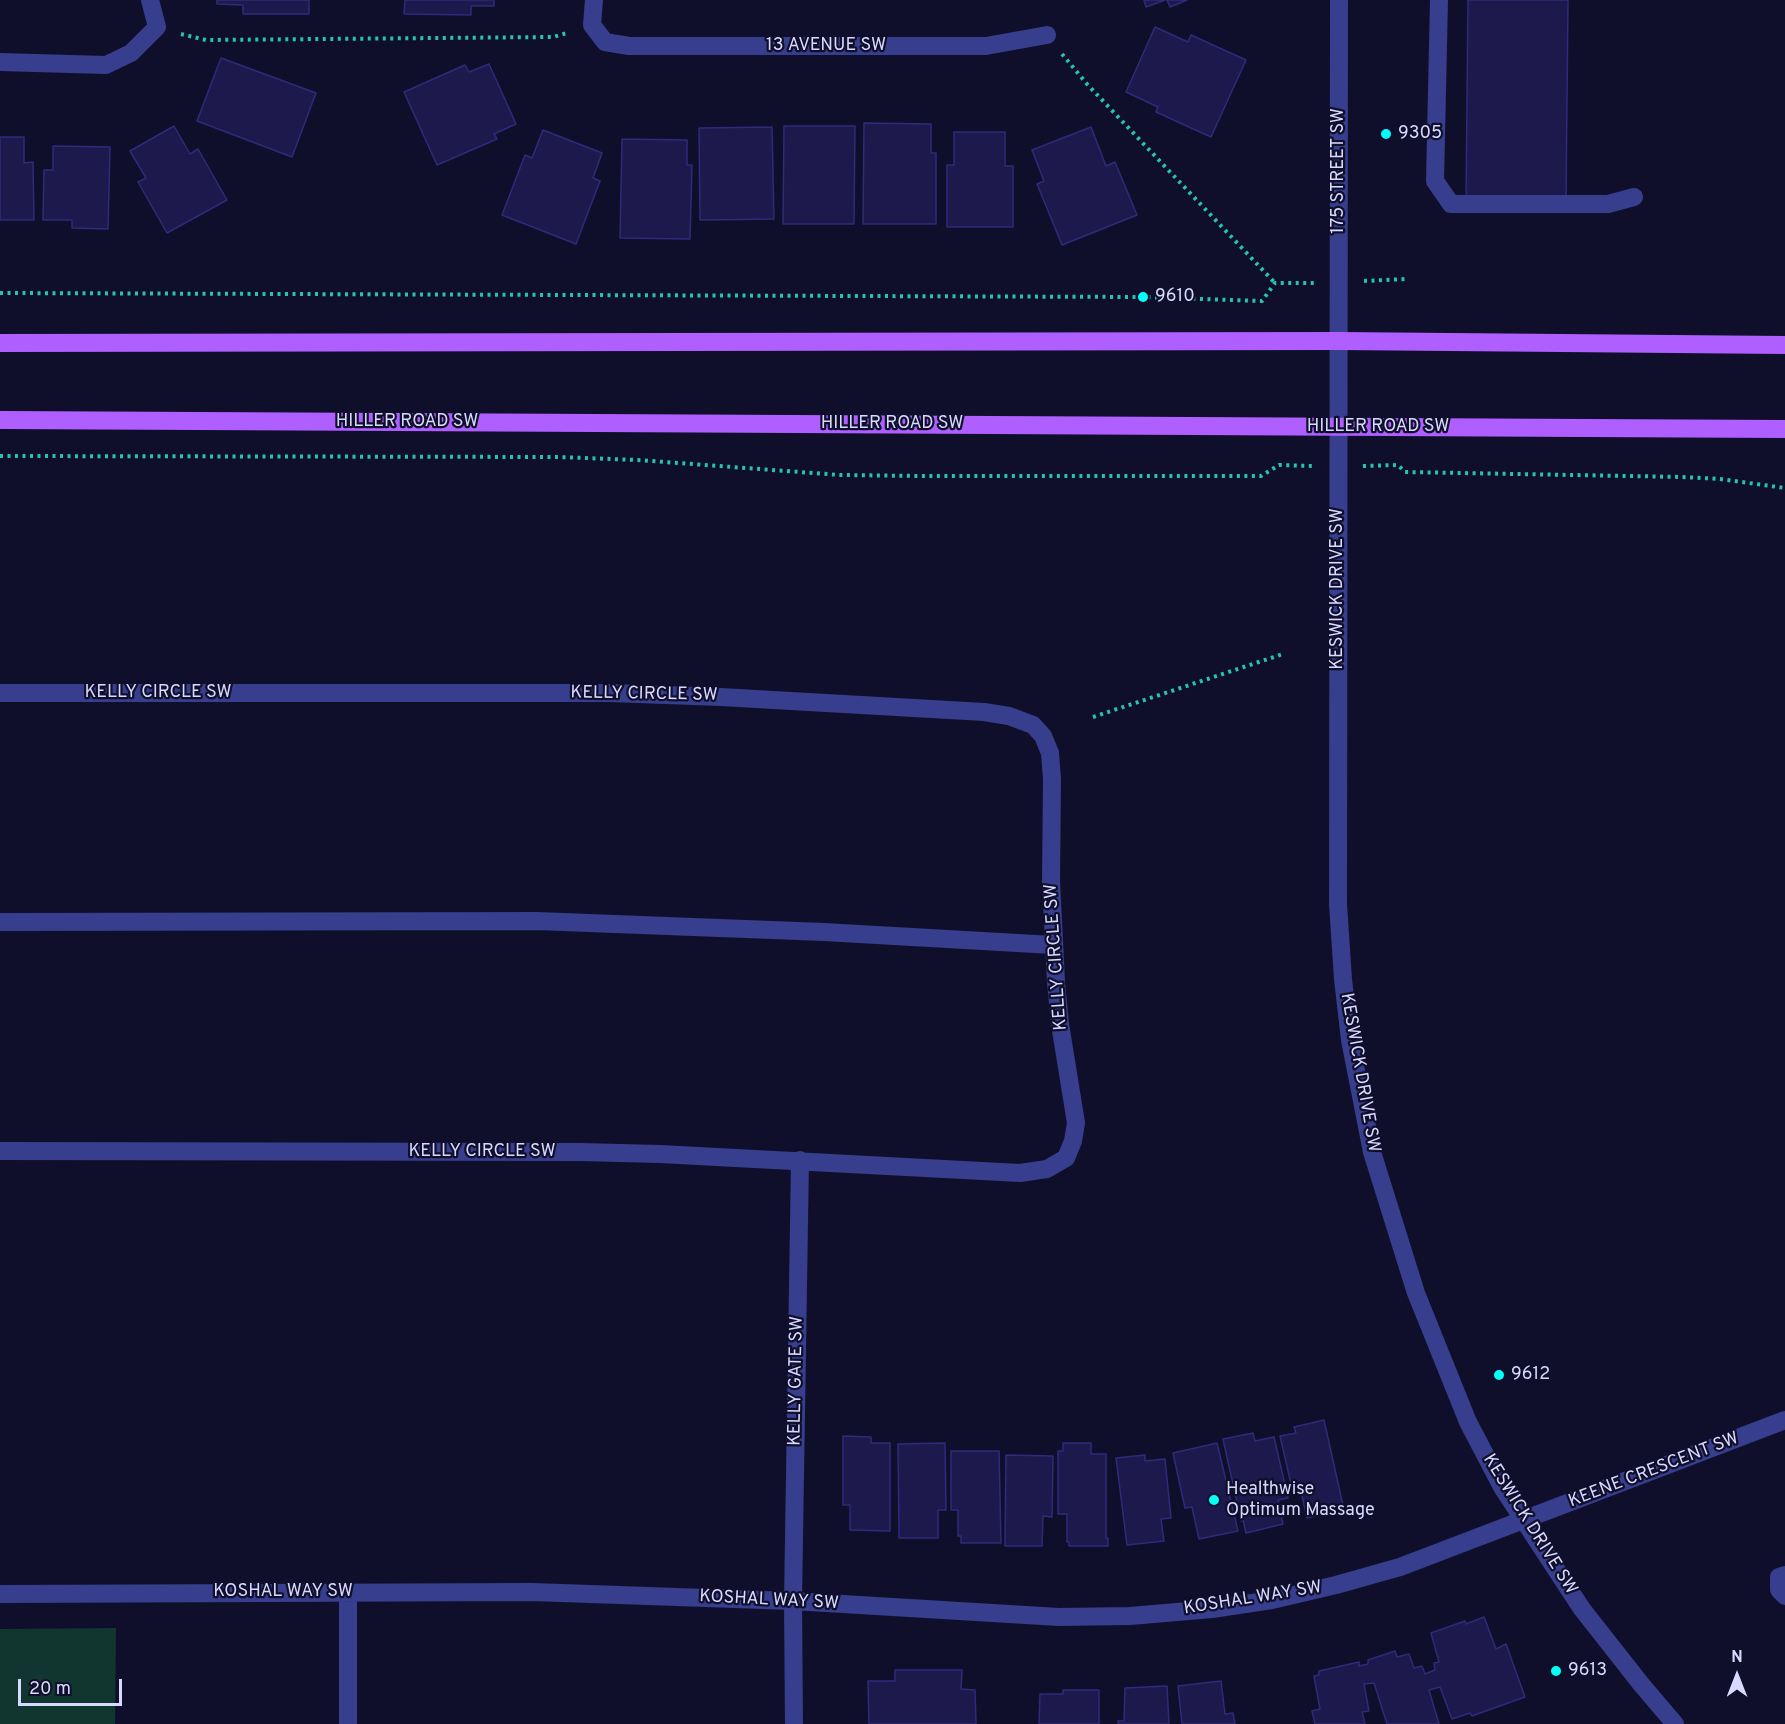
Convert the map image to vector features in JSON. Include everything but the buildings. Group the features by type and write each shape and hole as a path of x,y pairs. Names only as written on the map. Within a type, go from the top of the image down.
{"main road":[{"path":"0,343 1338,341 1785,345"},
{"name":"HILLER ROAD SW","path":"0,420 1785,429"}],"street":[{"path":"0,62 106,65 131,53 157,27 150,0"},
{"path":"592,25 594,0"},
{"name":"175 STREET SW","path":"1338,341 1339,0"},
{"path":"1439,0 1435,181 1451,204 1608,204 1634,197"},
{"name":"13 AVENUE SW","path":"592,25 605,42 629,46 986,46 1047,35"},
{"name":"KESWICK DRIVE SW","path":"1338,341 1338,904 1350,1040 1372,1152 1416,1293 1468,1422 1502,1487 1582,1609 1675,1724"},
{"name":"KELLY CIRCLE SW","path":"0,693 611,693 733,697 984,712 1009,716 1033,725 1043,736 1050,753 1053,945 1060,1024 1076,1123 1073,1141 1066,1158 1047,1169 1020,1173 801,1160 580,1152 0,1151"},
{"path":"0,922 537,921 824,932 1053,945"},
{"name":"KELLY GATE SW","path":"794,1724 793,1601 801,1160"},
{"name":"KEENE CRESCENT SW","path":"1524,1521 1785,1420"},
{"name":"KOSHAL WAY SW","path":"0,1593 532,1592 793,1601 1059,1617 1130,1616 1212,1609 1272,1600 1336,1585 1400,1567 1524,1521"},
{"path":"1785,1575 1779,1577 1779,1590 1785,1596"},
{"path":"348,1592 348,1724"}],"path":[{"path":"157,27 206,40 230,40 553,37 592,25"},
{"path":"1047,35 1087,84 1275,283 1405,279"},
{"path":"0,293 1143,297 1262,301 1275,283"},
{"path":"0,456 558,457 638,460 840,475 920,476 1261,476 1279,465"},
{"path":"1398,465 1405,472 1683,477 1720,479 1785,488"},
{"path":"1093,717 1283,654"}],"green space":[{"path":"116,1628 115,1724 0,1724 0,1629"}],"place":[{"name":"9305","path":"1386,134"},
{"name":"9610","path":"1143,297"},
{"name":"9612","path":"1499,1375"},
{"name":"Healthwise Optimum Massage","path":"1214,1500"},
{"name":"9613","path":"1556,1671"}]}
